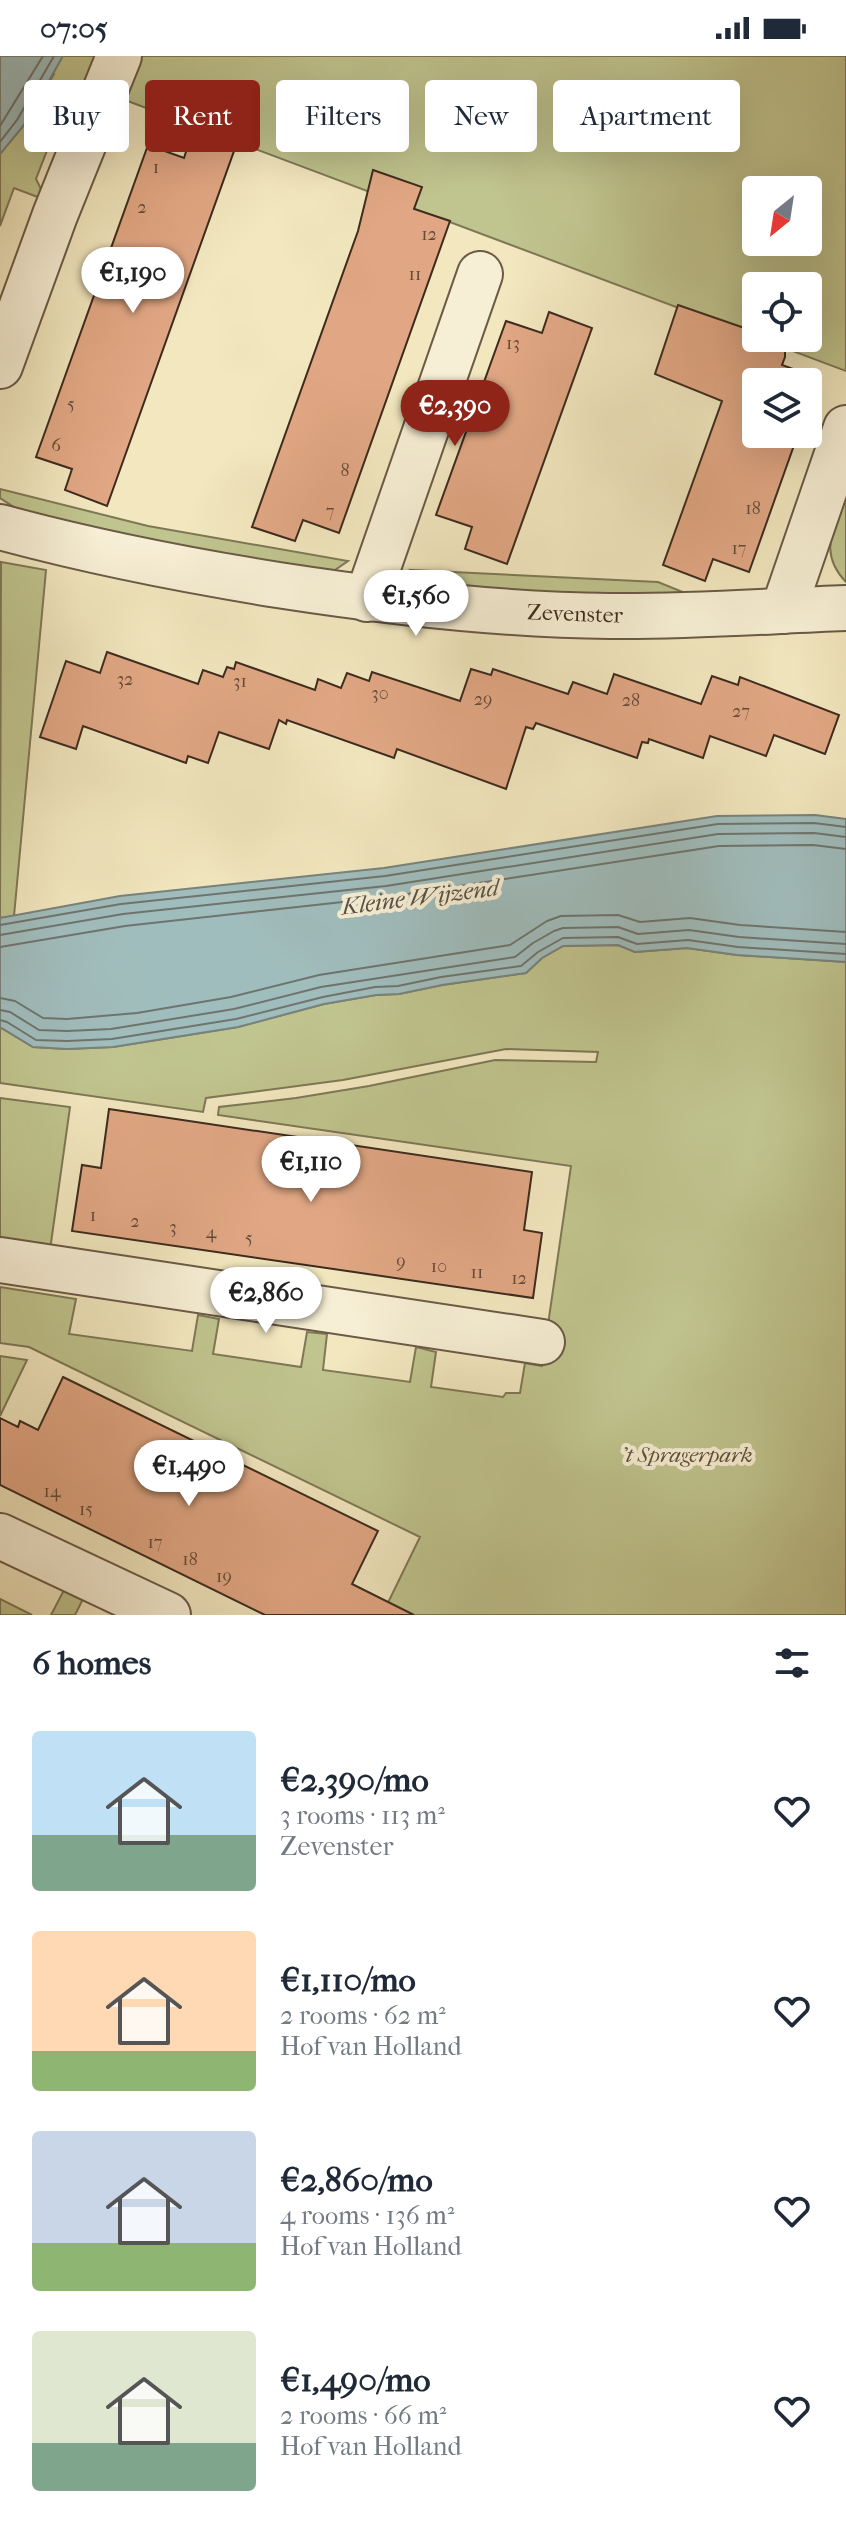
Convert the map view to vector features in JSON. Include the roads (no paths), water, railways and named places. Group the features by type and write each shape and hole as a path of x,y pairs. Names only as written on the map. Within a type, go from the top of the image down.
{"street":[{"path":"0,366 55,215 119,56"},
{"path":"367,599 480,274"},
{"path":"783,611 846,428"},
{"name":"Zevenster","path":"0,527 66,545 183,570 367,599 483,610 610,616 846,608"},
{"path":"0,1260 542,1342"},
{"path":"0,1536 168,1615"}],"water":[{"path":"0,56 63,56 49,80 24,80 24,125 0,154"},
{"name":"Kleine Wijzend","path":"815,815 846,819 846,962 737,955 687,948 635,952 618,945 563,946 542,958 526,973 324,1004 238,1027 113,1047 33,1047 0,1027 0,918 120,896 384,868 717,816"}],"park label":[{"name":"'t Spragerpark","path":"687,1455"}]}
